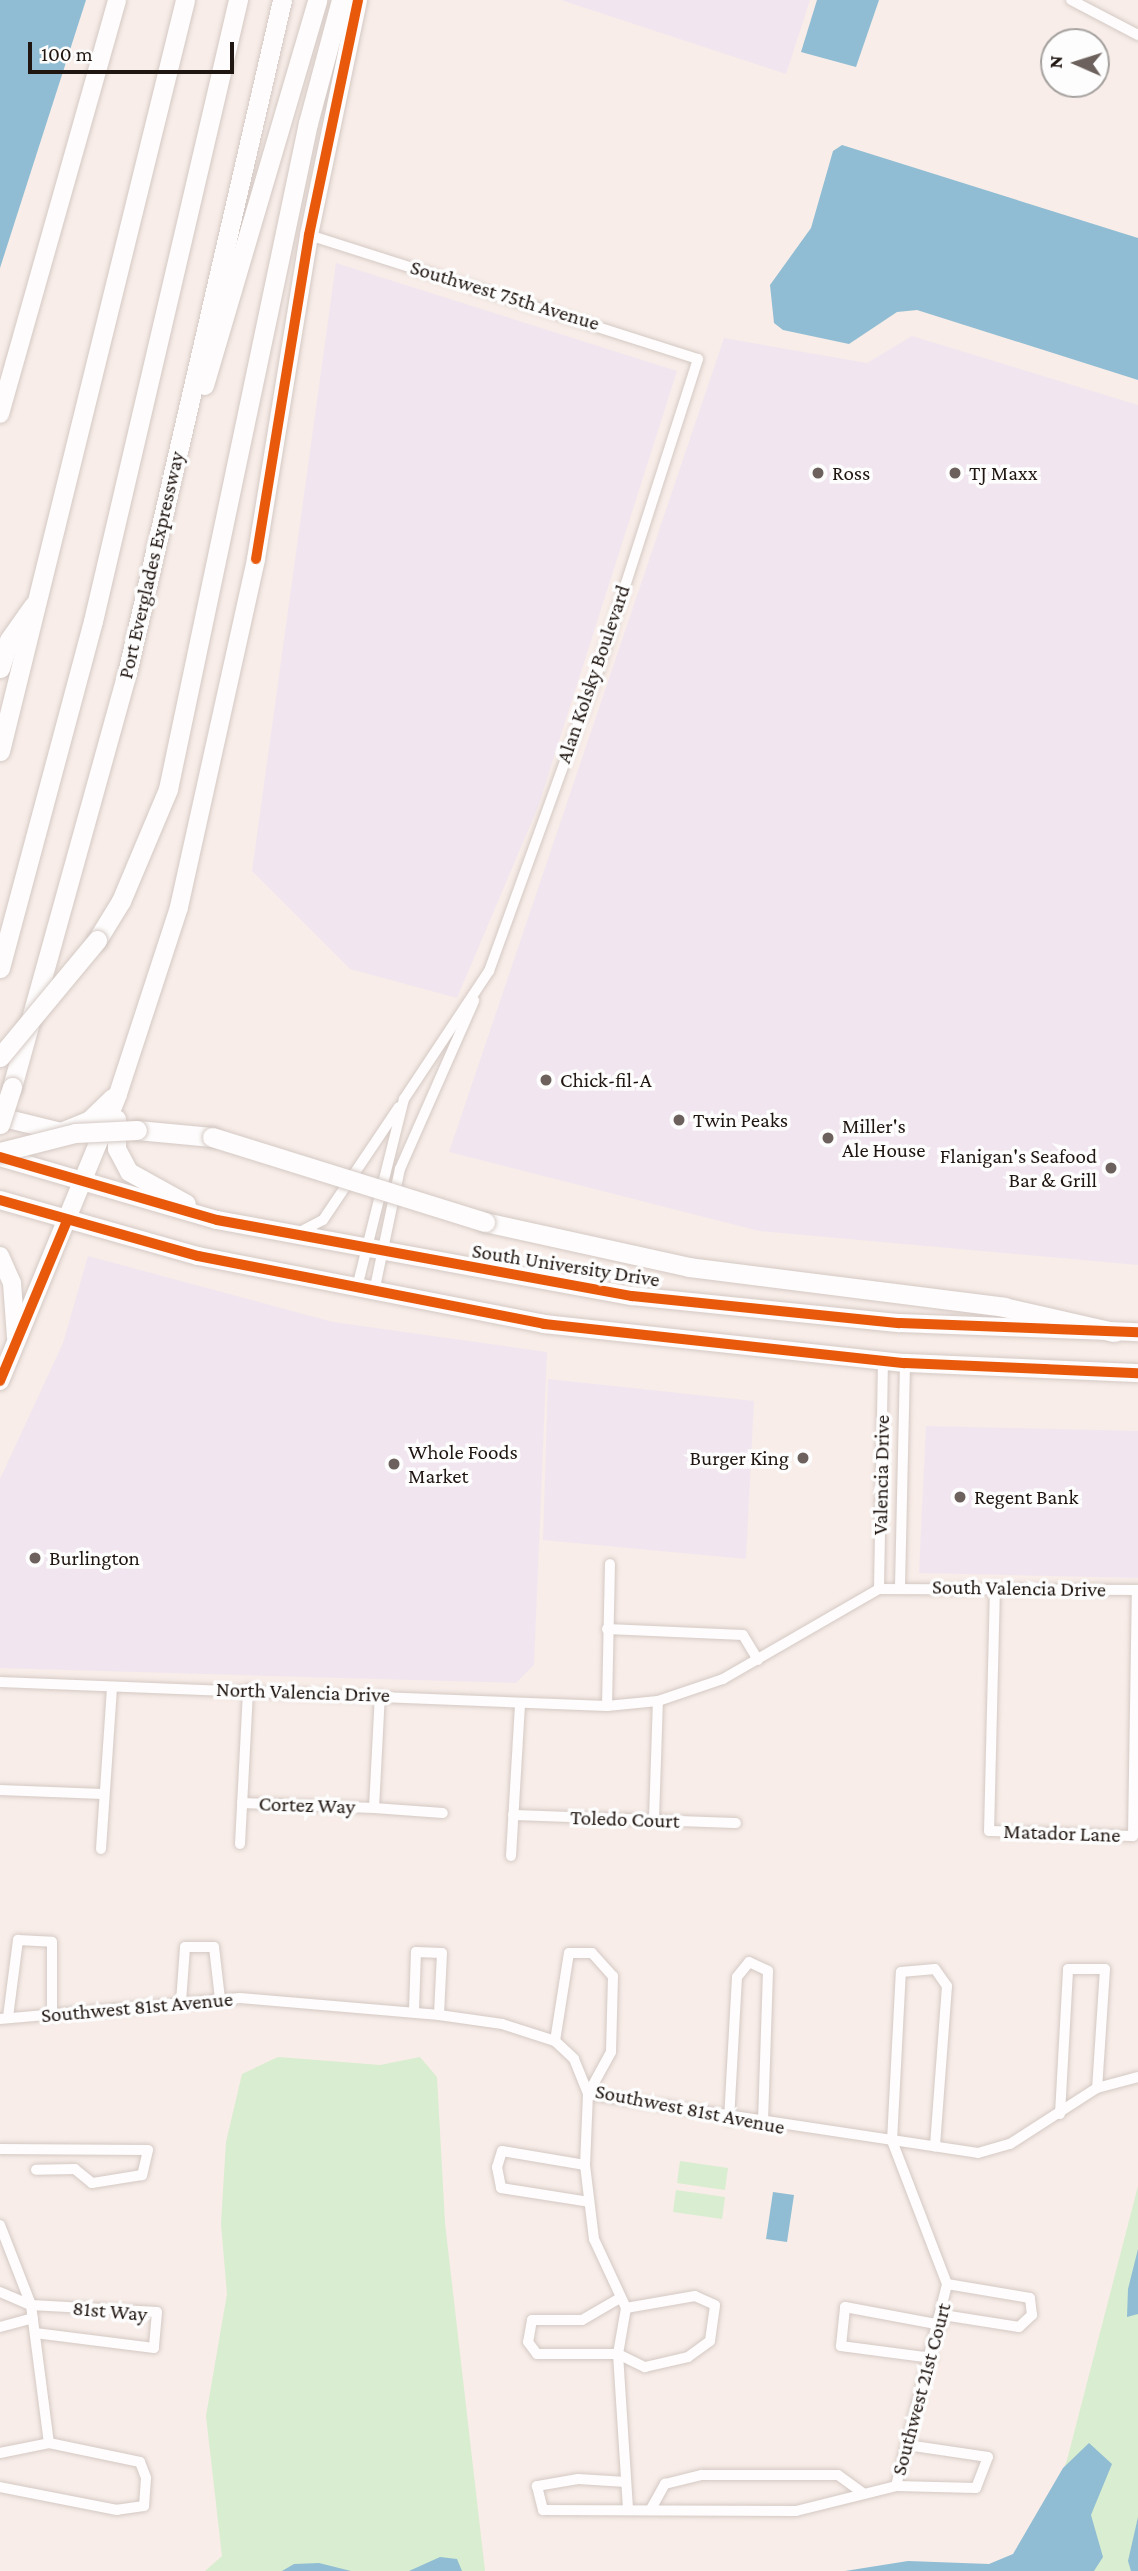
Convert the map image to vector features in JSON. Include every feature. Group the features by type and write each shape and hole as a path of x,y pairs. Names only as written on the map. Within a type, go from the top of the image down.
{"highway":[{"path":"0,751 185,0"},
{"path":"0,968 93,621 239,0"},
{"name":"Port Everglades Expressway","path":"0,1124 117,712 282,0"},
{"path":"164,510 265,195 317,0"},
{"path":"0,1057 97,940 121,901 169,789 308,123 341,0"},
{"path":"0,668 9,640 40,596"},
{"path":"0,1155 75,1133 137,1130 212,1137 485,1222 689,1267 1004,1307 1114,1332"}],"main road":[{"path":"0,414 117,0"},
{"path":"0,1381 83,1183 150,1005 203,812 256,559 309,235 358,0"},
{"path":"0,1117 61,1132 90,1120 118,1094"},
{"path":"118,1094 116,1139 125,1166 216,1220"},
{"name":"South University Drive","path":"0,1155 83,1183 216,1220 363,1250 716,1307 900,1324 1138,1332"},
{"path":"0,1200 67,1221 365,1290 594,1331 905,1363 1138,1373"},
{"path":"0,1256 12,1283 17,1340"}],"street":[{"path":"1071,0 1138,35"},
{"name":"Southwest 75th Avenue","path":"309,235 698,359"},
{"name":"Alan Kolsky Boulevard","path":"365,1290 383,1253 418,1117 480,986 598,670 698,359"},
{"name":"Alan Kolsky Boulevard","path":"365,1290 363,1250 404,1099 480,986"},
{"path":"290,1235 323,1220 404,1099"},
{"name":"Valencia Drive","path":"879,1589 883,1361"},
{"name":"Valencia Drive","path":"900,1586 905,1363"},
{"path":"607,1706 610,1564"},
{"name":"North Valencia Drive","path":"0,1682 112,1688 247,1689 607,1706 658,1701 758,1660 879,1589 900,1586"},
{"name":"South Valencia Drive","path":"900,1586 1138,1590"},
{"name":"Matador Lane","path":"995,1587 989,1830 1133,1836 1138,1590"},
{"path":"607,1629 743,1635 758,1660"},
{"path":"101,1849 112,1688"},
{"name":"Cortez Way","path":"247,1689 242,1803 374,1808 380,1695"},
{"path":"654,1819 658,1701"},
{"path":"510,1856 520,1703"},
{"path":"0,1790 103,1794"},
{"path":"240,1844 242,1803"},
{"path":"374,1808 443,1813"},
{"name":"Toledo Court","path":"513,1815 736,1823"},
{"path":"4,2018 18,1940 52,1942 52,2014"},
{"path":"181,2002 185,1947 214,1947 220,1999"},
{"path":"414,2011 416,1952 442,1953 439,2015"},
{"path":"555,2040 569,1953 592,1953 613,1976 611,2052 588,2094 585,2165 594,2239 623,2303 618,2354 628,2508"},
{"path":"729,2120 737,1977 749,1962 768,1971 764,2124"},
{"name":"Southwest 21st Court","path":"896,2486 942,2320 947,2284 892,2141 901,1972 934,1969 947,1986 935,2147"},
{"path":"1060,2115 1068,1969 1105,1969 1097,2088"},
{"name":"Southwest 81st Avenue","path":"4,2018 220,1999 414,2011 502,2024 555,2040 574,2059 588,2094 729,2120 988,2152 1060,2115 1097,2088 1138,2077"},
{"path":"0,2149 148,2150 142,2175 92,2183 75,2169 36,2170"},
{"path":"585,2165 502,2151 497,2166 501,2188 589,2202"},
{"path":"0,2225 31,2305 49,2443"},
{"path":"932,2358 841,2346 845,2307 1019,2327 1032,2315 1030,2298 947,2284"},
{"name":"81st Way","path":"0,2291 31,2305 157,2312 153,2348 34,2333"},
{"path":"695,2296 715,2305 710,2341 688,2357 645,2367 618,2354 537,2354 528,2342 532,2320 582,2320 623,2303 695,2296"},
{"path":"0,2327 33,2318"},
{"path":"0,2453 49,2443 141,2462 144,2505 117,2510 0,2487"},
{"path":"626,2482 578,2479 537,2486 543,2510 628,2508 796,2511 896,2486 976,2488 988,2457 907,2445"},
{"path":"651,2509 665,2484 702,2475 838,2475 864,2494"}],"shaded area":[{"path":"561,0 810,0 786,74"},
{"path":"336,263 677,371 538,807 457,998 350,969 252,871"},
{"path":"912,336 1138,405 1138,1265 759,1231 449,1152 724,338 867,363"},
{"path":"88,1256 333,1322 547,1352 534,1665 516,1683 0,1668 0,1479 63,1343"},
{"path":"548,1379 754,1401 746,1559 543,1540"},
{"path":"926,1426 1138,1431 1138,1578 919,1573"}],"green space":[{"path":"278,2057 380,2065 420,2057 437,2077 445,2223 485,2571 205,2571 222,2556 206,2416 227,2294 221,2224 226,2142 242,2074"},
{"path":"680,2161 728,2168 725,2190 677,2183"},
{"path":"1138,2186 1138,2571 1042,2571 1033,2548 1067,2460"},
{"path":"676,2190 725,2197 722,2219 673,2212"}],"water":[{"path":"0,0 86,0 0,268"},
{"path":"817,0 879,0 856,67 801,52"},
{"path":"842,145 1138,238 1138,380 917,310 897,312 849,344 783,330 774,323 770,285 811,228 833,151"},
{"path":"773,2192 794,2195 787,2242 766,2239"},
{"path":"1138,2249 1138,2314 1127,2317 1128,2289"},
{"path":"1089,2443 1112,2464 1091,2515 1103,2557 1094,2571 845,2571 908,2561 989,2564 1013,2554 1063,2468"},
{"path":"1138,2517 1138,2571 1131,2571 1128,2561"},
{"path":"440,2557 457,2559 462,2571 409,2571"},
{"path":"319,2563 351,2571 282,2571 294,2564"}],"cycle path":[{"path":"256,559 309,235 358,0"},
{"path":"0,1157 217,1220 632,1296 900,1323 1138,1332"},
{"path":"0,1200 198,1256 544,1324 905,1363 1138,1373"},
{"path":"0,1381 67,1221"}],"place":[{"name":"Ross","path":"818,473"},
{"name":"TJ Maxx","path":"955,473"},
{"name":"Chick-fil-A","path":"546,1080"},
{"name":"Twin Peaks","path":"679,1120"},
{"name":"Miller's Ale House","path":"828,1138"},
{"name":"Flanigan's Seafood Bar & Grill","path":"1111,1168"},
{"name":"Burger King","path":"803,1458"},
{"name":"Whole Foods Market","path":"394,1464"},
{"name":"Regent Bank","path":"960,1497"},
{"name":"Burlington","path":"35,1558"}]}
